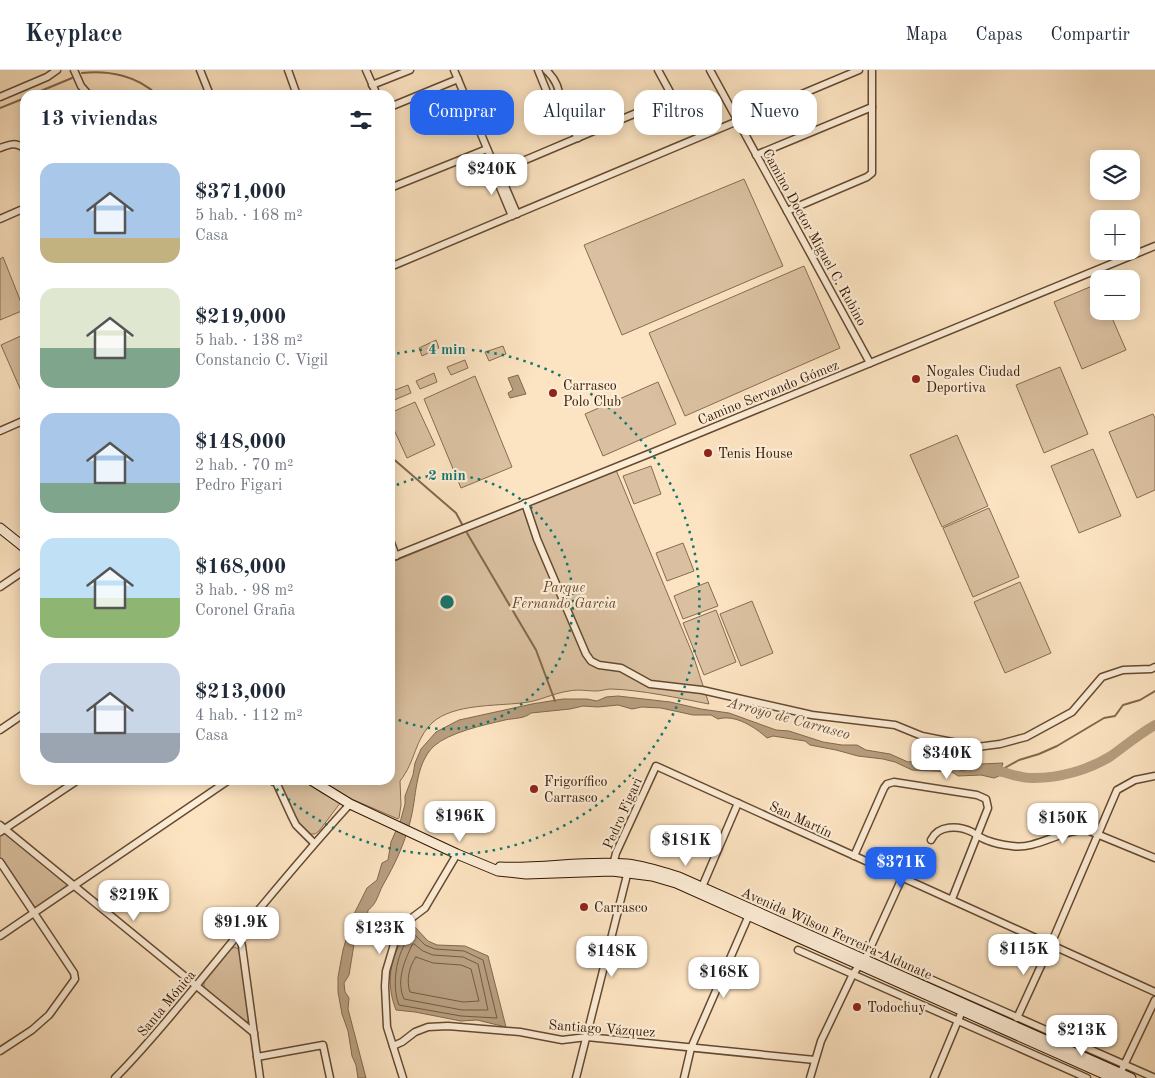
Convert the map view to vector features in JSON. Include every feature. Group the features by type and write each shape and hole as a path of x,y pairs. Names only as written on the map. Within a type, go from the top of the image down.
{"main road":[{"path":"0,528 20,544"},
{"name":"Avenida Wilson Ferreira Aldunate","path":"319,785 350,804 421,838 491,867 612,867 667,873 702,886 861,963 960,1015 1131,1078"},
{"name":"Avenida Wilson Ferreira Aldunate","path":"628,868 670,881 1119,1074"}],"street":[{"path":"0,96 57,70"},
{"path":"74,70 85,90"},
{"path":"200,70 208,90"},
{"path":"288,70 296,90"},
{"path":"366,70 374,90"},
{"path":"372,85 410,70"},
{"path":"454,70 497,172 497,180 514,215"},
{"path":"538,70 546,90"},
{"path":"546,70 558,90"},
{"path":"497,172 669,98 670,92 658,70"},
{"name":"Camino Doctor Miguel C. Rubino","path":"710,70 732,110"},
{"path":"812,90 859,70"},
{"path":"787,211 867,177 872,173 872,70"},
{"path":"395,106 458,80"},
{"path":"756,154 872,107"},
{"path":"395,265 732,124"},
{"name":"Camino Doctor Miguel C. Rubino","path":"746,135 870,363"},
{"path":"0,148 9,144 20,146"},
{"path":"395,186 487,149"},
{"path":"0,219 20,210"},
{"name":"Camino Servando Gómez","path":"395,556 651,454 1155,246"},
{"path":"0,431 20,422"},
{"path":"525,503 536,539 586,654 591,661 599,665 621,668 650,684 702,690 812,715 895,725 922,736 976,747 1000,744 1026,737 1072,712 1102,677 1123,670 1151,669 1155,667"},
{"path":"0,587 20,573"},
{"path":"0,730 20,716"},
{"name":"San Martín","path":"656,766 1155,992"},
{"name":"Pedro Figari","path":"612,867 616,853 656,766"},
{"path":"1017,1018 1117,790 1135,780 1155,776"},
{"path":"854,856 887,784 894,782 977,795 986,799 988,808 952,899"},
{"path":"70,785 2,829 254,1033"},
{"path":"0,936 222,785"},
{"path":"277,785 296,825 314,843"},
{"name":"Santa Mónica","path":"115,1078 145,1046 314,843 350,804"},
{"path":"702,886 738,804"},
{"path":"931,840 934,835 948,828 972,832 976,836 990,842 1015,846 1045,840 1076,830 1087,830 1155,858"},
{"path":"403,1078 387,1027 384,986 386,971 395,941 409,920 426,908 457,854"},
{"path":"0,862 74,973 75,979 48,1015 32,1030 0,1051"},
{"path":"576,1078 628,868"},
{"path":"810,1078 821,1041 852,974 869,952 902,878"},
{"path":"684,1078 691,1048 750,915"},
{"path":"239,935 260,1078"},
{"name":"Avenida Wilson Ferreira Aldunate","path":"798,950 852,974 960,1015 1087,1078"},
{"name":"Avenida Wilson Ferreira Aldunate","path":"869,952 1017,1018 1119,1074 1155,1078"},
{"path":"1119,1074 1155,1000"},
{"path":"934,1078 960,1015"},
{"name":"Santiago Vázquez","path":"393,1046 415,1032 428,1027 448,1026 520,1032 562,1040 586,1037 815,1060"},
{"path":"257,1057 324,1045 330,1078"}],"green space":[{"path":"744,179 783,266 622,335 584,245"},
{"path":"3,257 20,300 20,312 0,320 0,259"},
{"path":"804,266 840,348 685,416 649,333"},
{"path":"1090,287 1090,320 1113,320 1126,350 1082,369 1054,302"},
{"path":"20,336 20,389 1,345"},
{"path":"436,340 439,348 422,356 419,348"},
{"path":"503,346 506,354 489,361 485,352"},
{"path":"465,360 468,368 451,375 447,367"},
{"path":"1060,367 1088,434 1044,453 1016,385"},
{"path":"434,373 437,382 420,389 416,381"},
{"path":"475,376 512,467 461,488 424,399"},
{"path":"658,382 676,424 603,456 585,414"},
{"path":"408,385 411,393 395,400 395,390"},
{"path":"415,402 435,445 407,458 395,432 395,411"},
{"path":"1153,414 1155,418 1155,490 1137,498 1109,432"},
{"path":"957,435 988,506 942,527 910,455"},
{"path":"1093,449 1121,516 1079,533 1051,466"},
{"path":"651,466 661,494 634,504 623,476"},
{"name":"Parque Fernando Garcia","path":"616,470 693,655 709,704 611,689 596,691 573,690 527,702 463,709 442,716 433,722 422,736 400,781 401,805 398,819 347,797 328,785 395,785 395,561"},
{"path":"989,508 1019,577 973,597 943,528"},
{"path":"683,543 694,571 667,581 656,553"},
{"path":"708,582 718,606 683,619 674,596"},
{"path":"1020,582 1051,653 1005,673 974,602"},
{"path":"752,601 773,653 741,666 720,614"},
{"path":"716,610 736,662 704,675 683,623"},
{"path":"281,785 311,785 322,793 341,802 315,834 310,834 296,820"},
{"path":"4,833 66,882 67,887 39,907 36,908 32,905 0,858 0,835"},
{"path":"235,947 241,951 249,1021 244,1022 204,989 204,981 231,949"}],"water":[{"path":"518,375 526,394 510,398 508,393 513,390 508,378"},
{"path":"618,696 670,702 729,713 776,730 789,731 823,742 857,745 866,750 890,754 908,762 917,761 954,767 962,771 980,764 1003,763 999,776 994,778 981,775 958,776 952,772 912,770 895,762 810,745 805,741 773,736 767,738 744,722 731,718 718,719 711,715 693,715 661,708 642,707 632,709 618,705 583,706 531,713 449,737 434,746 423,763 419,772 410,822 402,847 375,902 368,910 367,922 356,932 349,975 344,983 345,992 349,998 348,1009 366,1078 358,1078 338,992 338,977 343,950 353,916 367,888 377,880 382,863 388,860 391,842 401,819 405,796 421,749 436,732 459,720 563,699 597,701 606,697"},
{"path":"414,926 428,941 437,945 465,946 488,956 506,1027 477,1020 461,1021 396,1010 392,999 390,976 392,965 400,944"}],"waterway":[{"path":"82,73 102,72 123,76 141,83 151,90"},
{"path":"43,90 72,78"},
{"path":"0,108 20,100"},
{"path":"395,460 456,513 463,526"},
{"path":"467,533 536,650 555,701"},
{"path":"1001,770 1019,760 1057,746 1104,718 1115,716 1123,705 1140,700 1155,691"},
{"name":"Arroyo de Carrasco","path":"989,770 1028,778 1053,777 1074,772 1111,756 1155,725"}],"place":[{"name":"Nogales Ciudad Deportiva","path":"916,379"},
{"name":"Carrasco Polo Club","path":"553,393"},
{"name":"Tenis House","path":"708,453"},
{"name":"Frigorífico Carrasco","path":"534,789"},
{"name":"Carrasco","path":"584,907"},
{"name":"Todochuy","path":"857,1007"}]}
